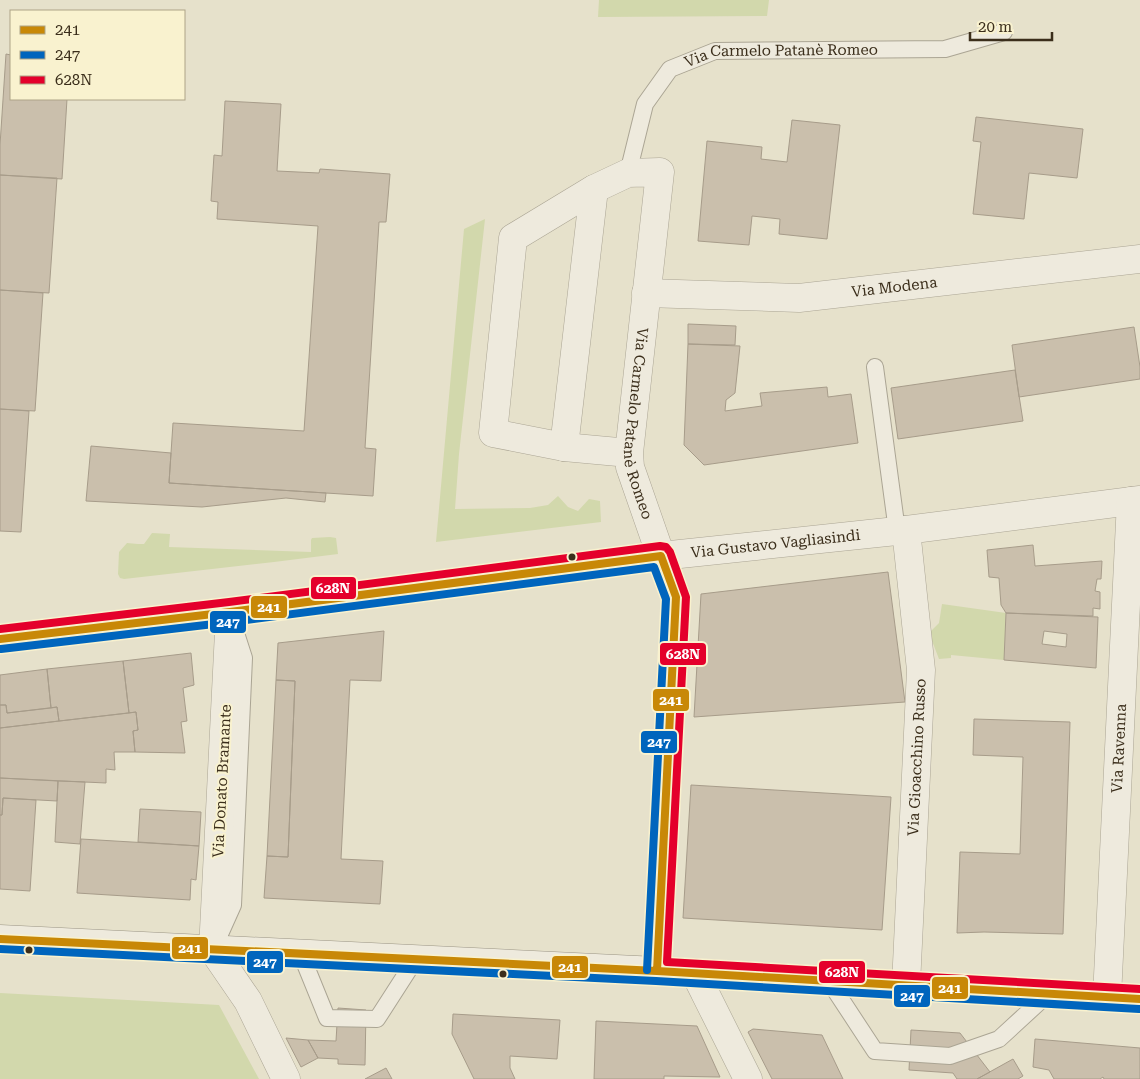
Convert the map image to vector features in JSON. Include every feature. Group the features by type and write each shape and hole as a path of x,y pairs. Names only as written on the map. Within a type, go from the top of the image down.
{"street":[{"name":"Via Carmelo Patanè Romeo","path":"628,172 660,172 629,453 630,467 676,597 657,971"},
{"path":"628,172 594,189 513,238 493,433 564,447 629,453"},
{"path":"564,447 594,189"},
{"name":"Via Modena","path":"646,293 799,298 1140,259"},
{"name":"Via Gustavo Vagliasindi","path":"0,640 661,556 901,531 1136,500"},
{"name":"Via Ravenna","path":"1107,997 1136,500"},
{"name":"Via Gioacchino Russo","path":"901,531 921,670 906,985"},
{"name":"Via Donato Bramante","path":"213,950 230,612"},
{"path":"0,939 695,973 1140,999"},
{"path":"213,950 248,1001 286,1079"},
{"path":"695,973 748,1079"}],"lane":[{"name":"Via Carmelo Patanè Romeo","path":"628,172 645,104 670,69 714,51 945,49 1004,32"},
{"path":"875,367 901,531"},
{"path":"301,954 327,1018 377,1019 415,960"},
{"path":"829,981 875,1051 950,1056 999,1039 1049,993"}],"green space":[{"path":"599,0 769,0 767,16 598,17"},
{"path":"485,219 459,454 455,509 530,508 548,505 558,496 568,507 578,511 589,499 600,501 601,522 436,542 464,229"},
{"path":"152,533 170,534 169,547 311,552 312,538 330,537 336,538 338,554 120,578 118,574 119,552 127,543 144,544"},
{"path":"942,604 1006,613 1004,660 951,655 951,658 939,659 929,633 939,623"},
{"path":"0,993 219,1005 259,1079 0,1079"}],"building":[{"path":"6,54 10,55 10,100 67,100 62,179 0,175"},
{"path":"225,101 281,104 277,171 319,173 320,169 390,174 386,222 379,222 365,448 376,449 373,496 169,483 173,423 304,431 318,226 217,219 218,202 211,201 214,155 222,156"},
{"path":"976,117 1083,129 1077,178 1029,173 1024,219 973,214 981,142 973,141"},
{"path":"792,120 840,125 827,239 779,234 780,219 752,216 749,245 698,241 707,141 762,147 761,159 787,162"},
{"path":"0,175 57,178 49,293 0,290"},
{"path":"0,290 43,293 35,411 0,409"},
{"path":"688,324 736,326 735,345 688,344"},
{"path":"1134,327 1140,379 1019,397 1012,345"},
{"path":"688,344 740,346 735,393 726,400 725,411 762,406 760,393 827,387 828,397 851,394 858,443 704,465 684,445"},
{"path":"1015,370 1023,421 898,439 891,388"},
{"path":"0,409 29,411 21,532 0,531"},
{"path":"91,446 171,453 169,483 326,493 325,502 286,498 202,507 86,501"},
{"path":"1033,545 1035,566 1102,561 1101,579 1097,579 1095,591 1100,592 1100,609 1093,608 1093,616 1006,613 1001,605 999,578 989,577 987,550"},
{"path":"888,572 905,702 694,717 701,594"},
{"path":"1006,613 1098,617 1096,668 1004,660","holes":["1044,631 1067,634 1066,647 1042,644"]},
{"path":"384,631 381,681 350,680 341,859 383,861 380,904 264,898 267,856 288,857 295,681 276,680 278,643"},
{"path":"191,653 194,685 183,688 187,721 181,722 185,753 135,752 133,731 138,730 136,712 129,713 123,661"},
{"path":"123,661 129,713 59,721 57,707 51,708 47,669"},
{"path":"47,669 51,708 7,713 6,705 0,705 0,675"},
{"path":"276,680 295,681 288,857 267,856"},
{"path":"0,705 6,705 7,713 57,707 59,721 0,728"},
{"path":"136,712 138,730 133,731 135,752 114,752 115,770 106,769 106,783 0,778 0,728"},
{"path":"974,719 1070,722 1063,934 957,933 960,852 1020,854 1023,757 973,755"},
{"path":"0,778 58,781 57,801 3,798 2,815 0,815"},
{"path":"58,781 85,782 80,844 55,842"},
{"path":"691,785 891,797 882,930 683,918"},
{"path":"3,798 36,800 30,891 0,889 0,815 2,815"},
{"path":"140,809 201,812 199,846 138,842"},
{"path":"81,839 199,846 196,880 191,879 190,900 77,893"},
{"path":"338,1008 366,1010 365,1065 338,1064 338,1059 318,1058 308,1040 336,1041"},
{"path":"453,1014 560,1020 557,1059 510,1056 510,1068 515,1079 474,1079 452,1034"},
{"path":"596,1021 697,1026 720,1077 664,1076 664,1079 594,1079"},
{"path":"753,1029 822,1035 843,1079 772,1079 748,1032"},
{"path":"911,1030 960,1033 990,1072 977,1079 957,1079 953,1073 909,1070"},
{"path":"286,1038 308,1040 318,1058 301,1067"},
{"path":"1035,1039 1140,1048 1140,1079 1104,1079 1103,1077 1100,1079 1054,1079 1049,1070 1033,1067"},
{"path":"1013,1059 1023,1076 1018,1079 977,1079"},
{"path":"386,1068 392,1079 365,1079"}],"transit line":[{"name":"628N","path":"0,629 229,602 660,546 666,547 670,552 686,597 667,962 1140,989"},
{"name":"241","path":"0,639 230,612 661,556 676,597 657,971"},
{"name":"247","path":"1,649 231,622 654,567 666,599 647,970"},
{"name":"241","path":"0,939 657,971 1140,999"},
{"name":"247","path":"0,949 656,981 1139,1009"}]}
